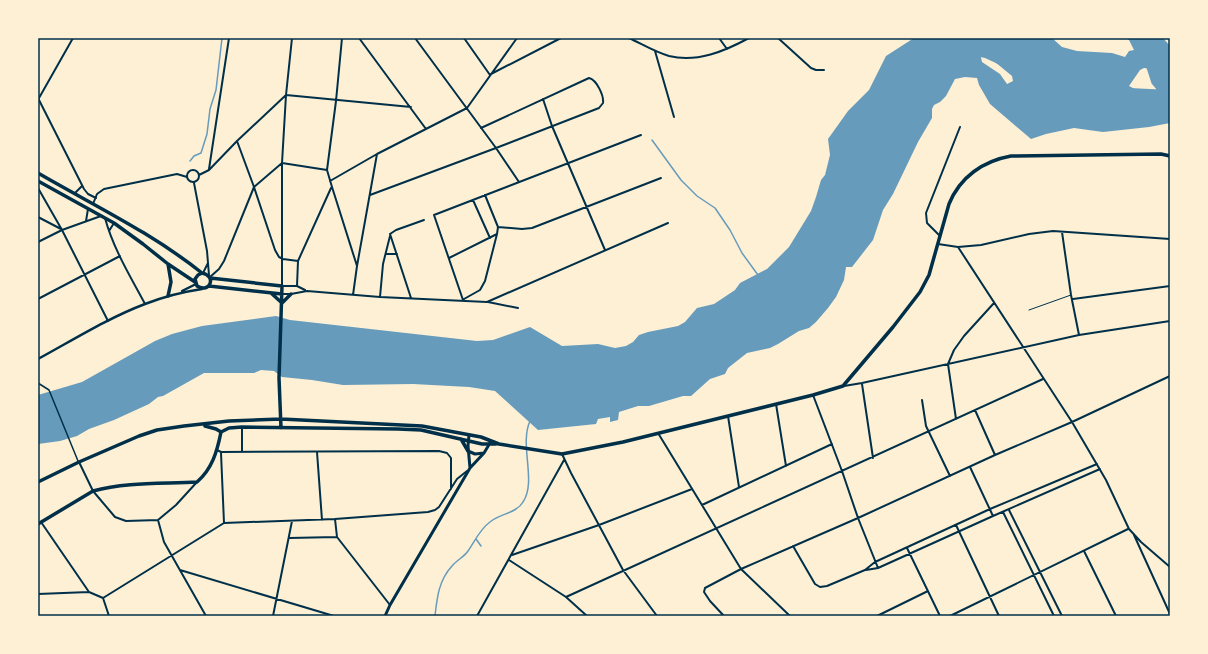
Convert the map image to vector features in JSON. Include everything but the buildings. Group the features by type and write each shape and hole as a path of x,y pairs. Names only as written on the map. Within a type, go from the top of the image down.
{"main road":[{"path":"221,432 229,428 242,427 421,430 468,441 514,446 562,454 588,450 813,395 843,386 920,292 929,275 949,204 957,188 975,170 994,160 1022,155 1161,154 1170,156"},
{"path":"38,173 170,250 210,277 282,286 279,378 281,428"},
{"path":"38,184 114,223 202,289 209,286 282,294"},
{"path":"168,264 171,282 168,296"},
{"path":"195,283 196,277 203,273"},
{"path":"209,286 210,277"},
{"path":"270,292 282,303"},
{"path":"282,303 291,294"},
{"path":"38,482 78,462 157,430 228,421 281,419 422,426 469,435 490,443"},
{"path":"202,425 211,427 221,432"},
{"path":"40,523 93,492 124,486 197,482 210,468 217,450 221,432"},
{"path":"469,435 468,451 470,469"},
{"path":"461,439 468,451 475,454 484,453"},
{"path":"385,616 470,469 484,453 490,443"}],"street":[{"path":"73,38 38,99 82,186 88,194 96,198"},
{"path":"209,170 229,38"},
{"path":"292,38 286,95 282,163 282,286 296,286 306,290 353,295 487,302 518,308"},
{"path":"342,38 327,170 357,266"},
{"path":"359,38 426,129"},
{"path":"415,38 496,148 519,182"},
{"path":"464,38 490,75"},
{"path":"490,75 561,38"},
{"path":"629,38 668,56 690,58 700,57 728,49 749,38"},
{"path":"719,38 728,49"},
{"path":"778,38 811,68 816,70 824,70"},
{"path":"330,181 377,154 466,108 516,39"},
{"path":"655,51 674,117"},
{"path":"370,195 599,108 603,103 603,99 596,83 593,79 589,78 481,128"},
{"path":"286,95 411,107"},
{"path":"194,183 198,179 199,175 209,170 237,141 286,95"},
{"path":"543,99 552,126 605,250"},
{"path":"940,236 927,223 926,213 960,127"},
{"path":"463,300 434,215 641,135"},
{"path":"237,141 275,250 279,257 283,259 298,261"},
{"path":"353,295 377,154"},
{"path":"210,277 219,269 224,261 254,187 282,163 327,170"},
{"path":"187,177 188,173 193,170 199,175"},
{"path":"93,204 97,194 101,191 178,174 187,177 188,180 194,183"},
{"path":"498,226 526,230 661,178"},
{"path":"194,183 210,277"},
{"path":"38,184 108,321"},
{"path":"74,194 82,186"},
{"path":"296,286 298,261 332,187"},
{"path":"463,300 476,293 483,286 488,274 497,234 498,226 485,195"},
{"path":"474,200 490,238"},
{"path":"86,221 88,209"},
{"path":"38,217 62,230"},
{"path":"38,242 62,230 86,221 103,217 120,256 145,304"},
{"path":"380,297 383,264 390,234 396,230 424,220"},
{"path":"109,232 114,223"},
{"path":"487,302 668,223"},
{"path":"938,244 958,248 981,245 1044,232 1170,239"},
{"path":"1062,232 1071,295 1079,335"},
{"path":"390,234 412,298"},
{"path":"449,258 497,234"},
{"path":"958,248 1072,422 1106,480 1129,529 1170,567"},
{"path":"386,254 397,254"},
{"path":"38,299 120,256"},
{"path":"203,273 208,262"},
{"path":"179,293 195,283"},
{"path":"1073,300 1170,286"},
{"path":"38,359 108,321 145,304 179,293 202,289"},
{"path":"282,294 291,294 306,290"},
{"path":"956,419 948,364 954,350 964,336 994,303"},
{"path":"843,386 862,384 1079,335 1170,321"},
{"path":"724,616 703,591 710,584 995,455 1072,422 1170,376"},
{"path":"566,597 1043,379"},
{"path":"38,383 49,390 78,462 93,492 119,519 126,521 158,520 176,505 197,482"},
{"path":"862,384 873,458"},
{"path":"813,395 878,568"},
{"path":"922,400 926,426 950,476"},
{"path":"776,404 786,466"},
{"path":"974,410 995,455"},
{"path":"728,416 739,487"},
{"path":"242,427 242,451"},
{"path":"658,432 741,569 790,616"},
{"path":"702,505 832,444"},
{"path":"217,450 221,452 443,451 450,454 451,458 451,489"},
{"path":"221,452 224,524"},
{"path":"317,452 322,520"},
{"path":"562,454 623,570 657,616"},
{"path":"477,616 564,460"},
{"path":"865,570 875,562 990,509 1097,464"},
{"path":"970,467 993,516"},
{"path":"103,598 224,524 322,520 433,511 439,507 461,475 470,469"},
{"path":"793,546 815,584 820,587 827,586 865,570 878,568 1100,469"},
{"path":"512,555 599,525 692,489"},
{"path":"1009,509 1062,616"},
{"path":"1003,512 1054,616"},
{"path":"335,519 337,537 390,605"},
{"path":"158,520 162,537 206,616"},
{"path":"273,616 292,521"},
{"path":"40,523 89,592"},
{"path":"956,525 999,616"},
{"path":"950,616 1129,529"},
{"path":"1133,534 1170,614"},
{"path":"289,538 337,537"},
{"path":"907,548 940,616"},
{"path":"1084,551 1116,616"},
{"path":"509,560 566,597 588,616"},
{"path":"180,570 334,616"},
{"path":"877,616 884,615 928,591"},
{"path":"38,594 89,592 103,598 109,616"}],"lane":[{"path":"1029,310 1071,295"}],"water":[{"path":"914,38 1052,38 1062,47 1077,51 1112,53 1125,57 1129,51 1134,50 1129,40 1125,38 1163,38 1170,46 1170,123 1103,132 1074,128 1031,139 990,104 979,85 977,78 965,77 955,79 946,96 934,105 932,109 932,118 918,142 893,194 883,210 873,240 852,267 846,267 844,280 836,297 816,322 809,328 799,331 770,348 747,353 728,368 725,374 710,379 691,396 683,396 649,406 638,406 619,412 618,420 610,422 610,417 598,419 596,424 538,430 495,391 469,387 413,384 343,385 282,377 274,371 261,370 254,373 204,373 163,396 158,397 149,404 114,420 89,429 77,436 60,441 38,444 38,395 82,382 155,341 172,334 202,326 276,316 290,320 477,341 493,340 530,327 562,346 598,344 615,348 626,346 633,342 639,335 678,326 685,322 697,308 714,304 735,290 740,283 767,269 789,247 811,211 821,180 825,175 830,155 828,139 848,111 869,90 886,56","holes":["979,49 984,51 1012,76 1013,81 1007,84 1000,74 982,62","1144,68 1155,73 1165,92 1151,95 1129,86 1140,70"]}],"waterway":[{"path":"190,161 194,156 201,153 207,134 210,109 216,90 222,38"},
{"path":"1141,38 1156,81 1167,94"},
{"path":"967,49 986,53 999,59"},
{"path":"1129,93 1170,95"},
{"path":"652,140 681,180 697,196 715,208 730,230 742,253 758,275"},
{"path":"435,616 439,589 448,571 466,553 486,525 494,519 517,509 523,502 527,493 528,484 526,441 530,421"},
{"path":"476,539 481,546"}]}
